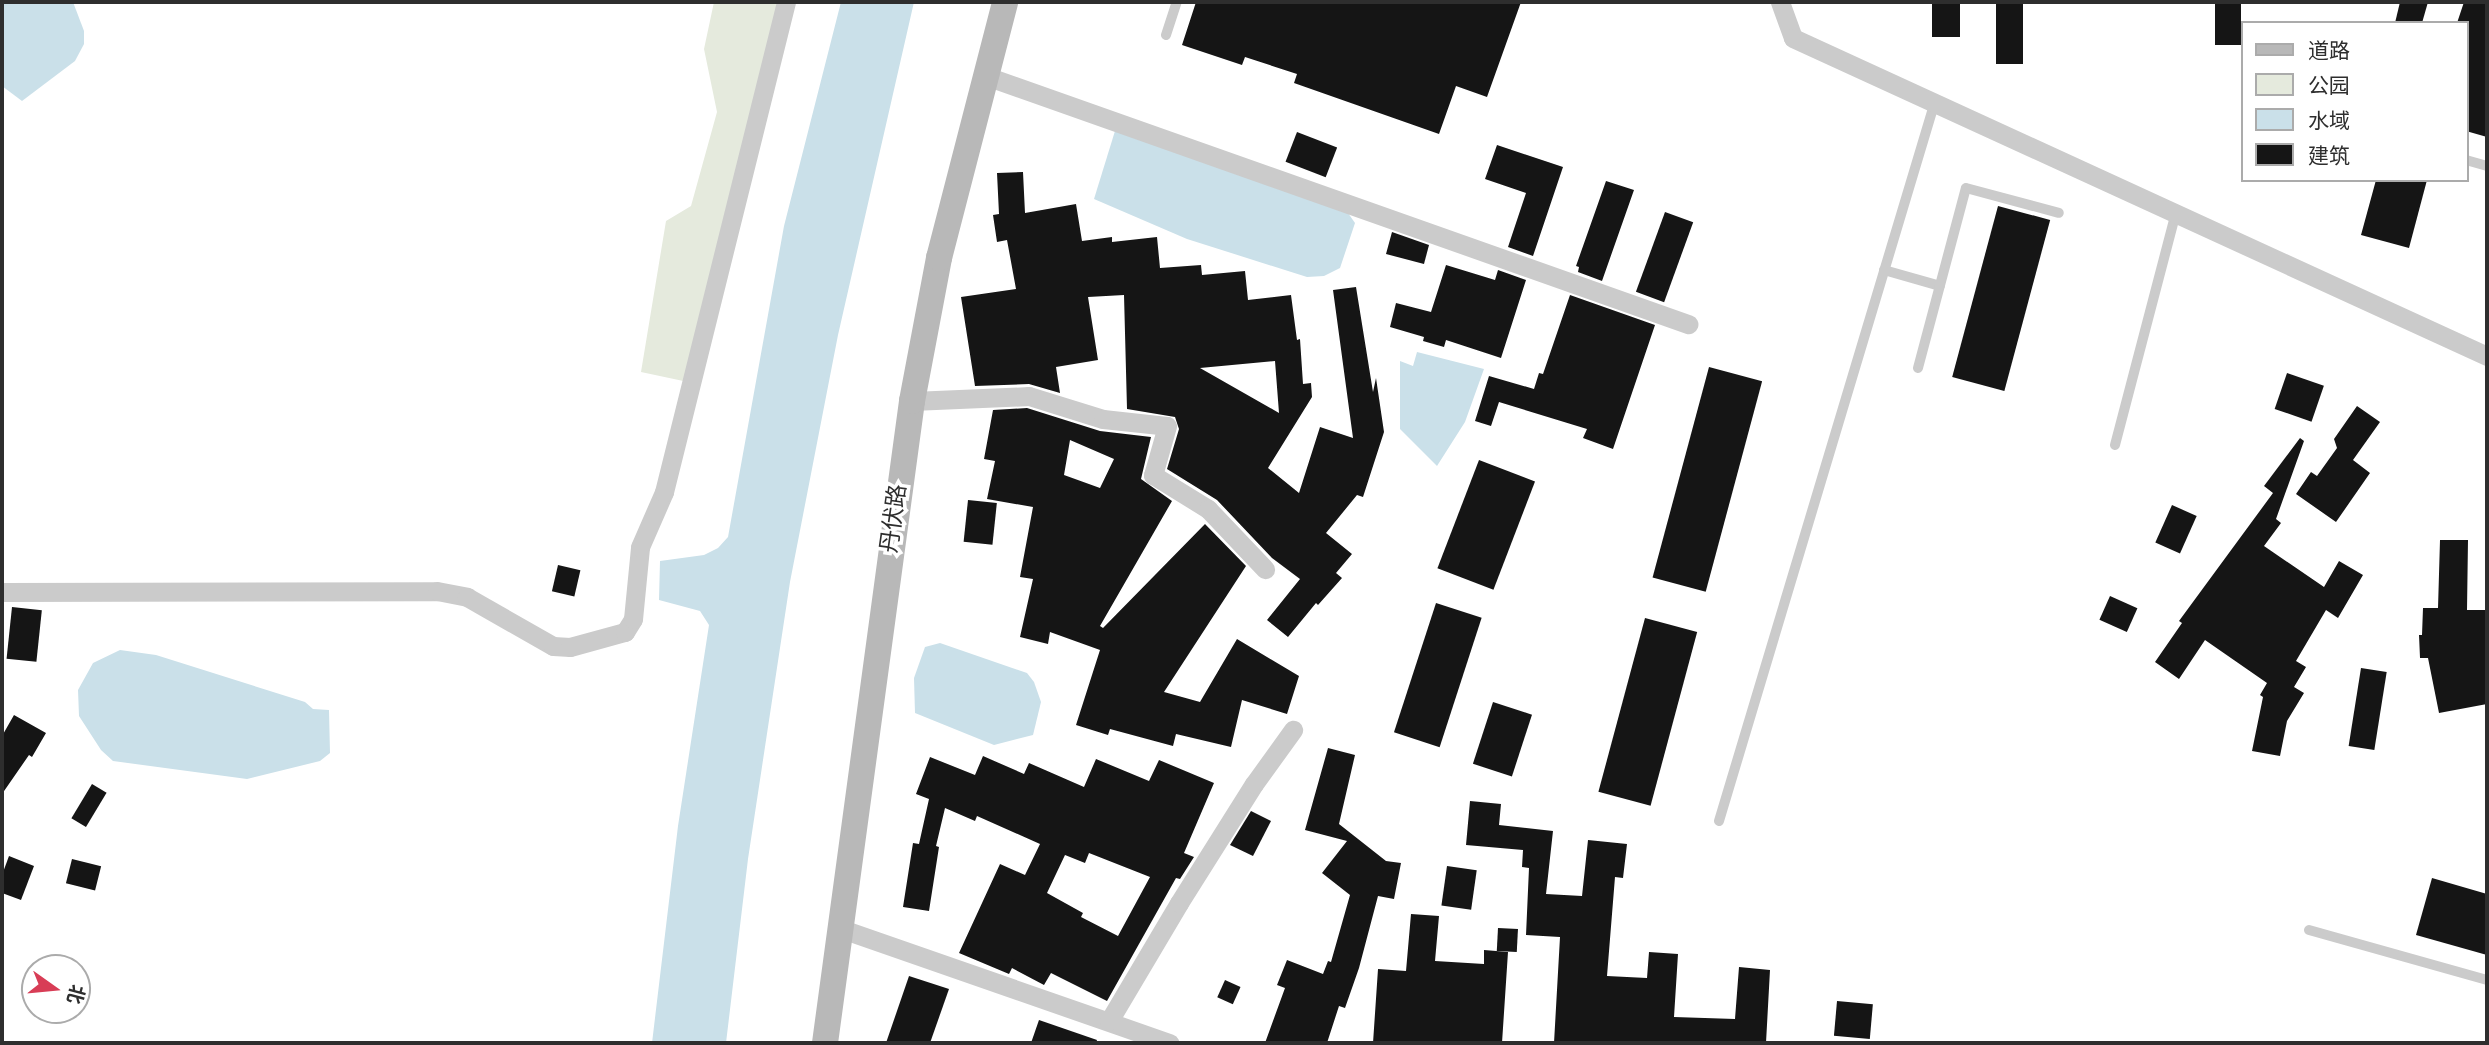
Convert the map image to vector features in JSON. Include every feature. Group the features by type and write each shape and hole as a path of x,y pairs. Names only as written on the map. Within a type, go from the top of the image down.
{"main road":[{"name":"丹伏路","path":"825,1043 912,401 939,258 1005,2"}],"street":[{"path":"2,592 437,591 467,597 553,646 570,648 625,632 633,619 640,547 664,492 786,2"},
{"path":"1780,2 1793,38 1934,105 2487,356"},
{"path":"986,76 1688,324"},
{"path":"912,401 1029,397 1103,419 1167,426 1153,475 1208,509 1265,569"},
{"path":"1109,1021 1220,838 1293,730"},
{"path":"839,928 1170,1043"}],"lane":[{"path":"1166,35 1177,2"},
{"path":"1719,821 1934,105"},
{"path":"2468,161 2487,166"},
{"path":"1918,368 1966,188 2059,213"},
{"path":"2115,445 2176,213"},
{"path":"1884,270 1940,286"},
{"path":"2309,930 2487,979"}],"green space":[{"path":"714,2 784,2 688,382 641,372 666,221 691,206 717,112 704,49"}],"water":[{"path":"2,2 73,2 84,31 84,44 75,61 22,101 2,86"},
{"path":"841,2 914,2 838,335 790,582 748,859 726,1043 652,1043 678,826 709,625 700,611 659,600 660,561 704,555 718,548 728,537 784,226"},
{"path":"1115,131 1348,213 1355,223 1340,268 1324,276 1307,277 1187,239 1094,199"},
{"path":"1417,352 1484,369 1465,422 1437,466 1400,429 1400,361 1413,366"},
{"path":"940,643 1027,673 1034,682 1041,702 1033,735 994,745 915,713 914,678 925,647"},
{"path":"120,650 156,655 305,702 313,709 329,710 330,753 320,761 247,779 113,761 101,750 79,716 78,690 93,663"}],"building":[{"path":"1196,2 1521,2 1487,97 1456,86 1439,134 1294,83 1297,74 1245,57 1242,65 1182,45"},
{"path":"1932,2 1960,2 1960,37 1932,37"},
{"path":"1996,2 2023,2 2023,64 1996,64"},
{"path":"2215,2 2241,2 2240,45 2215,45"},
{"path":"2400,2 2428,2 2423,21 2395,21"},
{"path":"2464,2 2487,2 2487,137 2468,132 2468,21 2458,21"},
{"path":"1297,132 1337,147 1326,177 1286,162"},
{"path":"1497,145 1563,167 1533,256 1508,247 1526,193 1485,179"},
{"path":"1023,172 1025,213 1076,204 1082,241 1112,237 1112,242 1157,237 1160,268 1201,265 1202,275 1245,271 1248,300 1291,295 1297,340 1300,339 1303,384 1311,383 1312,397 1268,468 1299,493 1320,427 1353,438 1333,290 1356,287 1373,392 1376,378 1384,432 1363,497 1357,495 1326,533 1352,554 1336,573 1342,578 1318,605 1316,603 1288,637 1267,620 1300,579 1272,558 1217,500 1167,469 1179,429 1175,417 1127,409 1124,295 1088,297 1098,360 1056,367 1060,393 1029,384 975,386 961,297 1016,289 1007,240 997,242 993,215 999,214 997,173","holes":["1275,361 1279,413 1200,368"]},
{"path":"1606,181 1634,190 1602,281 1578,272 1579,267 1576,266"},
{"path":"2375,182 2426,182 2409,248 2361,235"},
{"path":"1998,206 2050,220 2004,391 1952,377"},
{"path":"1665,212 1693,222 1664,302 1636,292"},
{"path":"1392,232 1429,245 1424,264 1386,254"},
{"path":"1446,265 1495,280 1498,270 1526,280 1501,358 1446,340 1444,347 1423,341 1424,337 1390,327 1396,303 1431,312"},
{"path":"1570,295 1655,325 1613,449 1583,438 1587,429 1499,402 1491,426 1475,421 1489,376 1534,389 1539,373 1543,374"},
{"path":"1709,367 1762,381 1706,592 1653,578"},
{"path":"2287,373 2324,386 2312,422 2275,409"},
{"path":"2357,406 2380,422 2353,460 2370,473 2336,522 2296,494 2311,472 2317,476 2337,448 2334,439"},
{"path":"1027,408 1100,431 1151,437 1141,479 1172,501 1100,626 1103,628 1205,524 1246,566 1164,692 1200,702 1237,639 1299,676 1287,714 1242,700 1231,747 1176,734 1173,746 1110,729 1108,735 1076,725 1100,650 1050,632 1048,644 1020,637 1033,579 1020,577 1033,507 987,499 995,461 984,459 993,410","holes":["1070,440 1114,459 1100,488 1064,475"]},
{"path":"2300,438 2304,441 2276,519 2281,523 2264,546 2324,587 2339,561 2363,575 2338,618 2326,610 2296,661 2306,667 2294,687 2304,693 2287,721 2280,756 2252,751 2263,697 2260,695 2267,683 2205,640 2179,679 2155,662 2182,623 2179,621 2273,493 2264,486"},
{"path":"1479,460 1535,482 1493,590 1437,568"},
{"path":"968,500 997,503 992,545 964,542"},
{"path":"2172,505 2197,516 2180,553 2155,542"},
{"path":"2440,540 2468,540 2467,610 2487,610 2487,704 2439,713 2428,658 2420,658 2419,635 2422,635 2423,608 2438,608"},
{"path":"558,565 580,570 574,596 552,591"},
{"path":"2110,596 2137,608 2127,632 2099,620"},
{"path":"1436,603 1482,618 1440,747 1394,732"},
{"path":"12,607 42,610 36,662 7,659"},
{"path":"1645,618 1697,632 1651,806 1598,792"},
{"path":"2361,668 2387,672 2374,750 2349,746"},
{"path":"1493,702 1532,715 1512,776 1473,764"},
{"path":"14,715 46,733 32,757 29,755 2,794 2,736"},
{"path":"1328,748 1355,755 1339,824 1386,861 1401,863 1394,899 1378,896 1359,968 1345,1008 1339,1006 1327,1043 1265,1043 1285,988 1277,985 1287,960 1323,974 1328,961 1331,962 1350,895 1322,873 1347,841 1305,830"},
{"path":"983,756 1024,774 1029,763 1084,787 1096,759 1149,781 1159,760 1214,783 1184,853 1194,857 1180,879 1176,878 1107,1001 1051,973 1044,985 1012,968 1009,974 959,953 1000,864 1025,875 1040,844 977,816 975,821 945,808 936,846 939,847 929,911 903,907 913,843 919,844 929,799 916,794 930,757 975,775","holes":["1089,853 1150,877 1118,936 1081,917 1083,913 1047,893 1065,855 1085,863"]},
{"path":"92,784 107,793 86,827 71,818"},
{"path":"1470,801 1501,804 1499,825 1553,831 1546,894 1582,896 1588,840 1627,844 1623,878 1615,877 1607,976 1647,978 1649,952 1678,954 1674,1017 1735,1019 1739,967 1770,970 1766,1043 1554,1043 1560,937 1526,935 1529,868 1522,867 1523,850 1466,845"},
{"path":"1251,811 1271,821 1253,856 1230,845"},
{"path":"9,856 34,866 21,900 2,893 2,875"},
{"path":"72,859 101,866 95,891 66,883"},
{"path":"1447,866 1477,870 1471,910 1441,906"},
{"path":"2432,878 2487,894 2487,955 2416,935"},
{"path":"1411,914 1439,916 1435,961 1484,964 1484,950 1508,952 1502,1043 1373,1043 1378,969 1406,971"},
{"path":"1498,928 1518,929 1517,952 1497,951"},
{"path":"909,976 949,989 930,1043 886,1043"},
{"path":"1225,980 1241,987 1233,1004 1217,997"},
{"path":"1837,1001 1873,1004 1870,1039 1834,1036"},
{"path":"1039,1020 1097,1040 1096,1043 1031,1043"}]}
